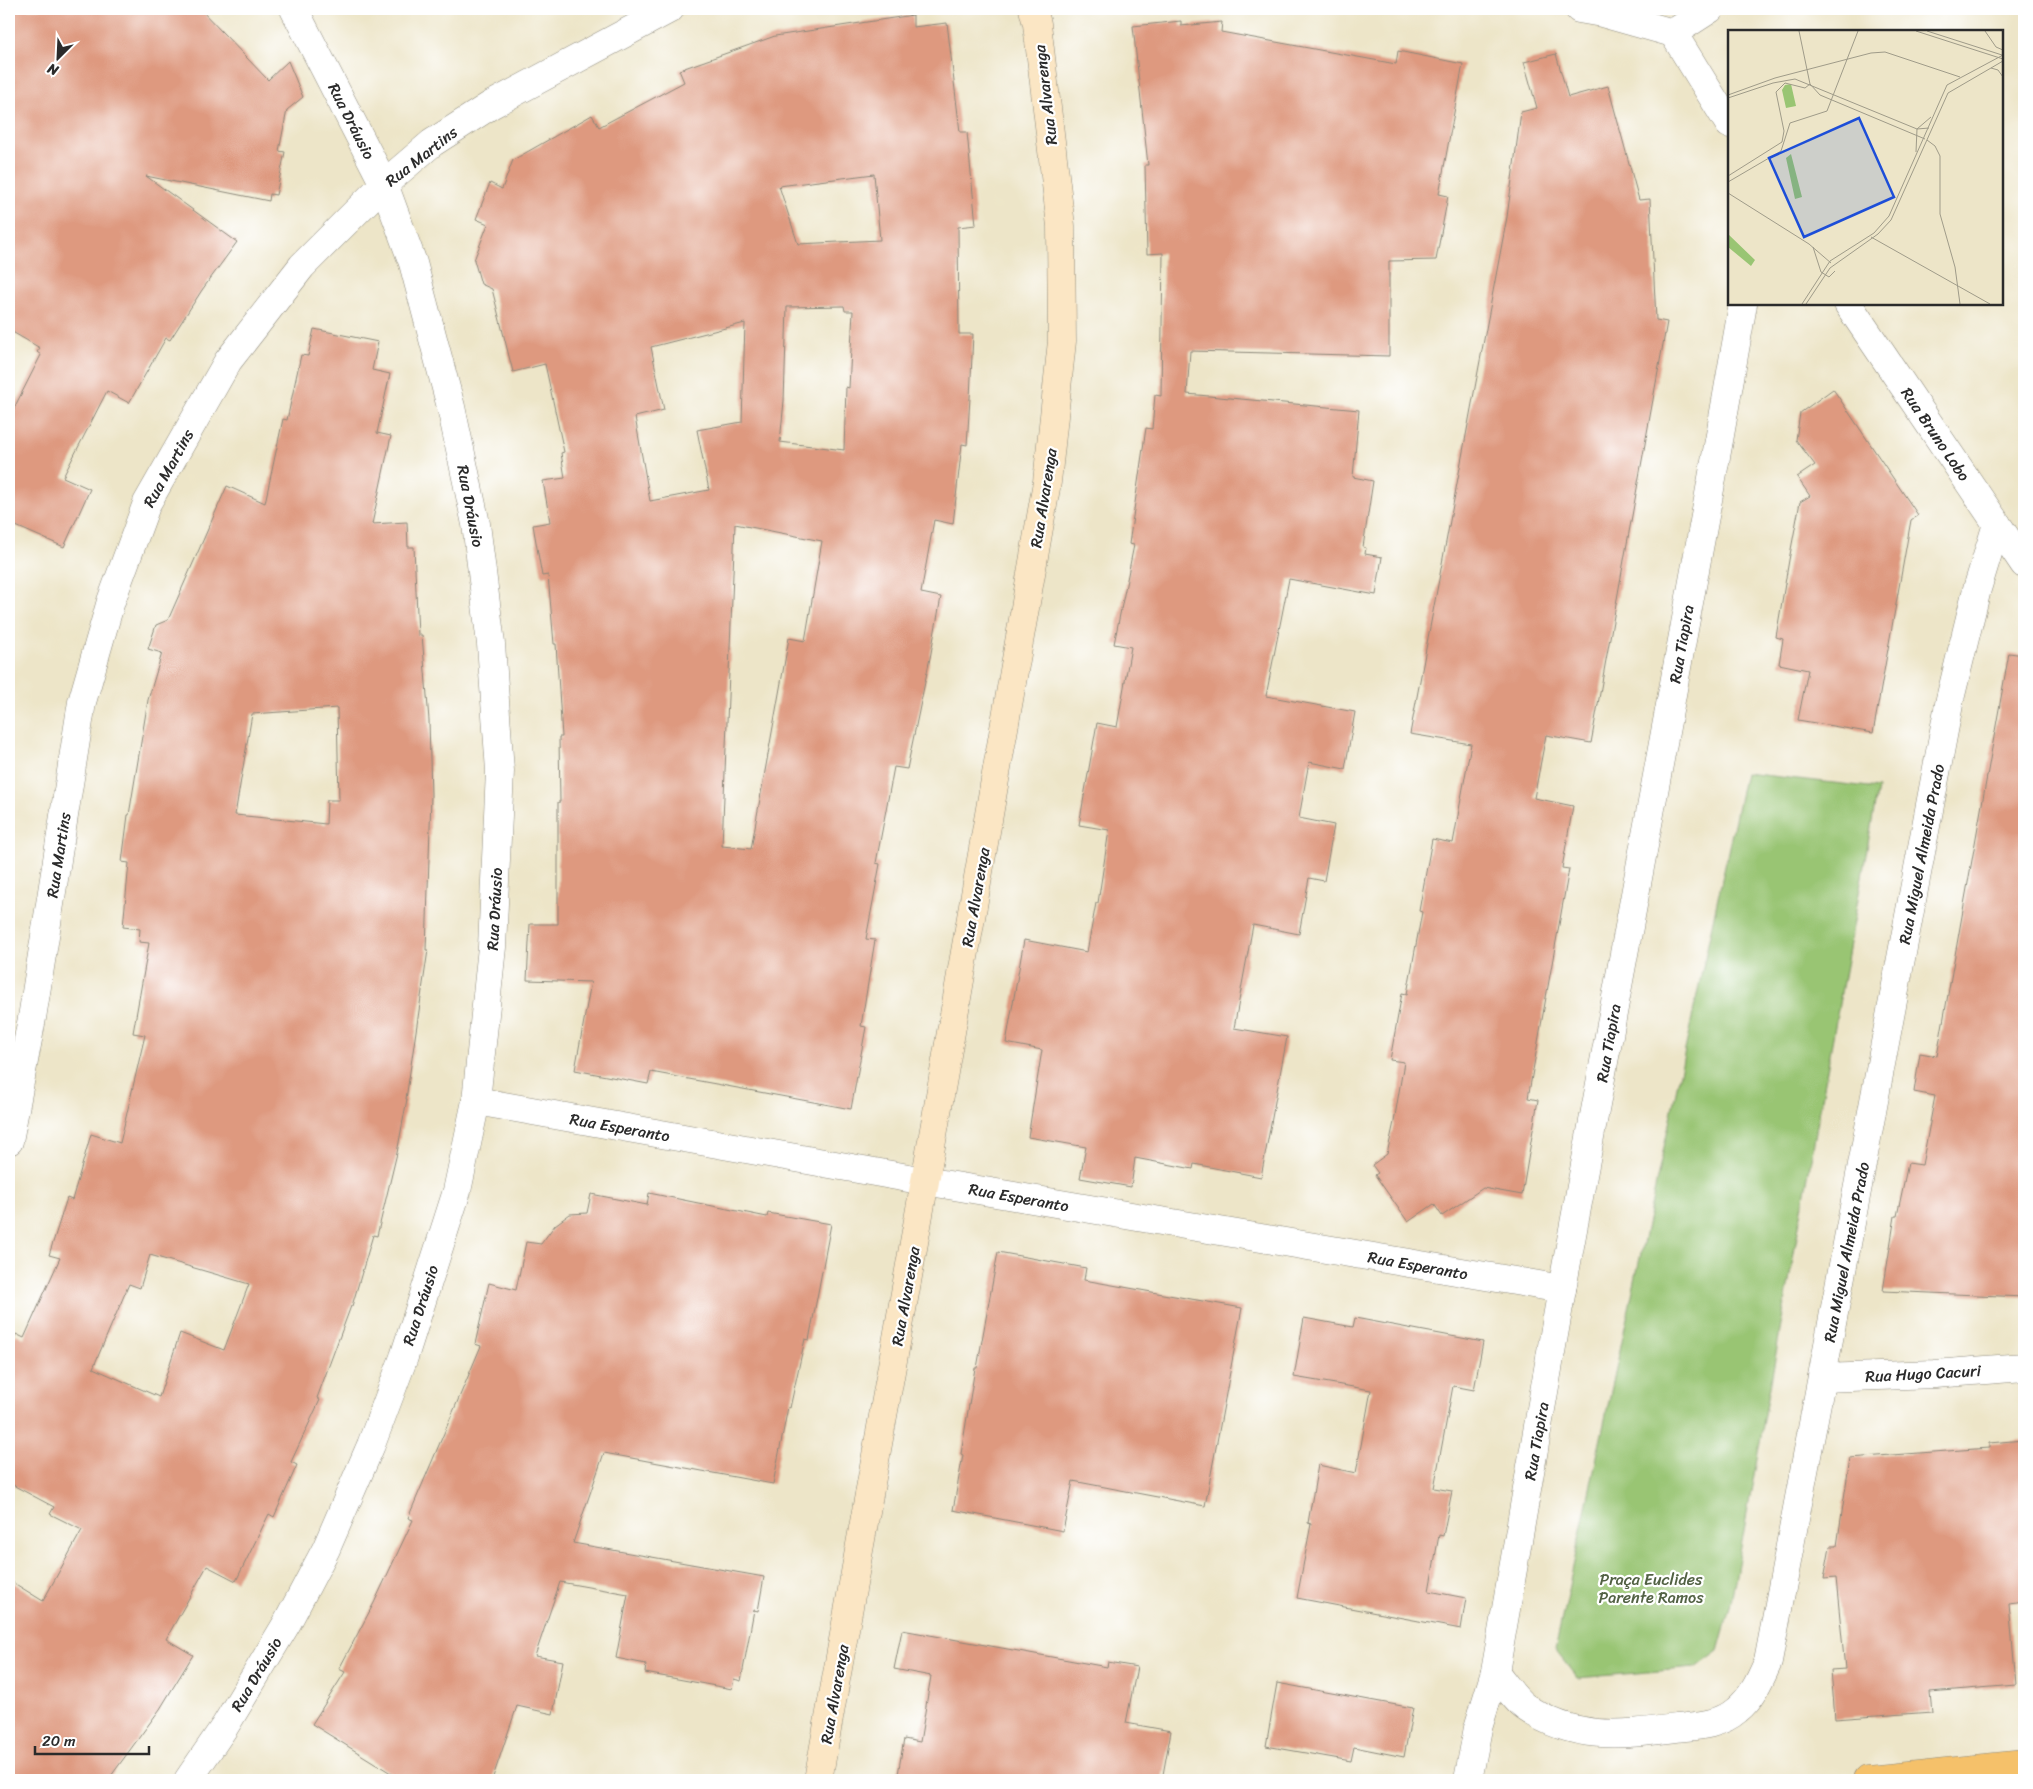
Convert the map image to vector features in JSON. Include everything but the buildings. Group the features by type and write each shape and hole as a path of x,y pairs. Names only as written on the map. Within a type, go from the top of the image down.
{"main road":[{"path":"1868,1780 2024,1764"}],"street":[{"name":"Rua Dráusio","path":"188,1780 225,1726 287,1623 326,1549 371,1445 404,1357 457,1191 476,1101 492,947 500,780 491,644 476,524 450,407 413,263 384,184 294,9"},
{"name":"Rua Martins","path":"9,1141 32,1018 82,702 111,601 146,503 228,361 302,266 384,184 432,143 491,105 670,9"},
{"name":"Rua Alvarenga","path":"818,1780 1047,482 1062,341 1061,226 1037,24 1033,9"},
{"path":"1579,9 1602,12 1673,32 1728,122"},
{"path":"1673,32 1710,9"},
{"name":"Rua Tiapira","path":"1468,1780 1478,1728 1496,1672 1562,1289 1743,305"},
{"name":"Rua Bruno Lobo","path":"1849,305 2024,564"},
{"name":"Rua Miguel Almeida Prado","path":"1496,1672 1524,1706 1550,1722 1591,1733 1624,1735 1715,1724 1737,1710 1755,1690 1768,1662 1950,699 1977,589 1997,524"},
{"name":"Rua Esperanto","path":"476,1101 925,1181 1562,1289"},
{"name":"Rua Hugo Cacuri","path":"1822,1378 1935,1374 2024,1367"}],"green space":[{"name":"Praça Euclides Parente Ramos","path":"1745,773 1878,788 1730,1608 1718,1651 1695,1668 1577,1678 1555,1650"}]}
